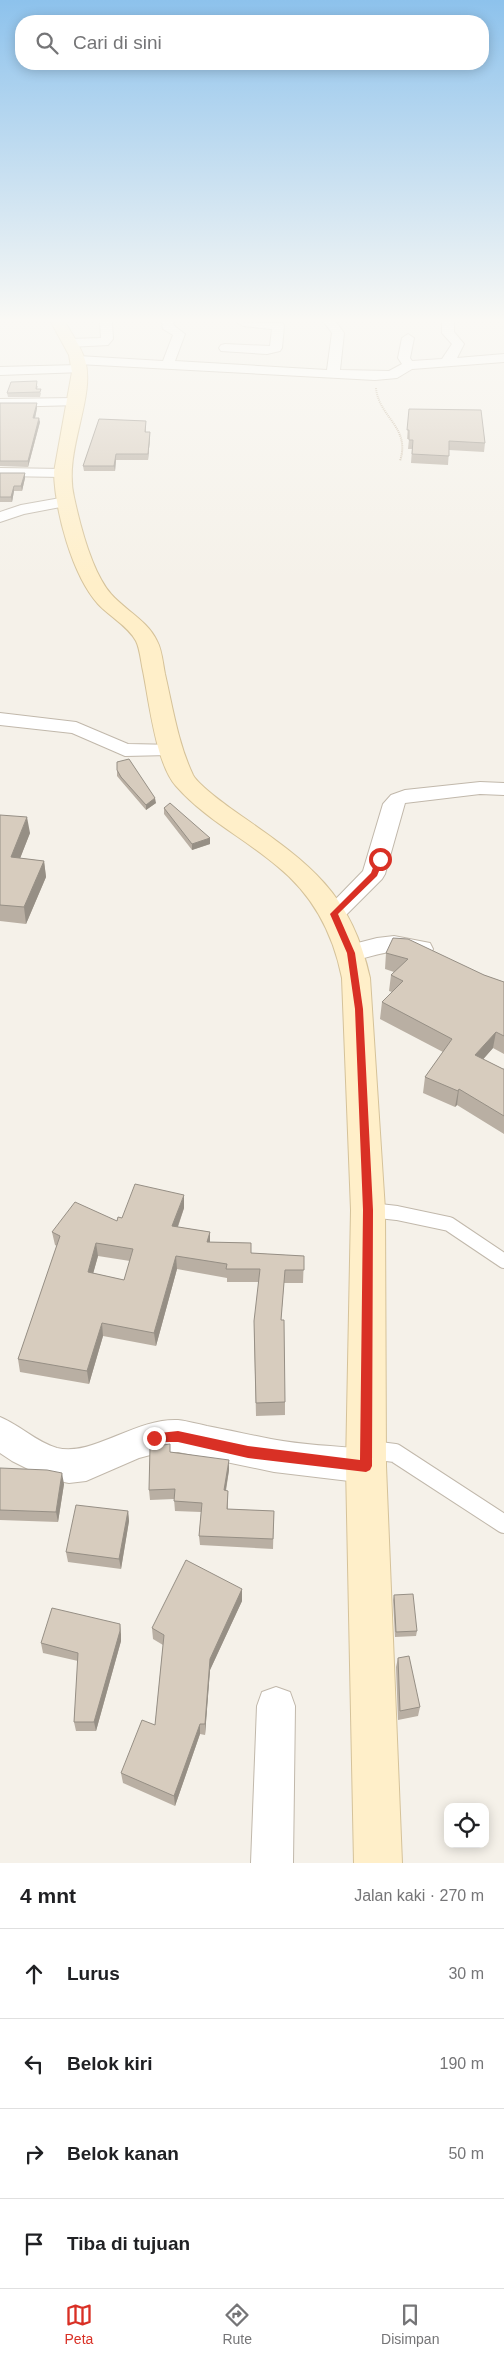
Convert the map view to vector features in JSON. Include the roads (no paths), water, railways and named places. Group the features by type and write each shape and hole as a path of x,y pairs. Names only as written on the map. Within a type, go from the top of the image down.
{"street":[{"path":"72,409 67,434 64,487 86,564 99,591 136,627 147,641 170,749 179,773 189,788 220,813 288,860 318,890 334,914 351,953 359,1009 368,1210 366,1458 378,1863"},
{"path":"0,472 64,487"},
{"path":"0,517 21,510 64,487"},
{"path":"0,719 76,728 124,750 170,749"},
{"path":"334,914 374,874 394,804 398,799 405,796 450,790 504,789"},
{"path":"351,953 380,944 396,943 408,945 440,959"},
{"path":"0,1433 24,1450 54,1464 69,1466 86,1465 135,1443 154,1438 178,1436 248,1452 366,1458"},
{"path":"272,1863 276,1706"}],"lane":[{"path":"368,1210 397,1213 449,1224 504,1261"},
{"path":"366,1458 395,1454 504,1524"}]}
